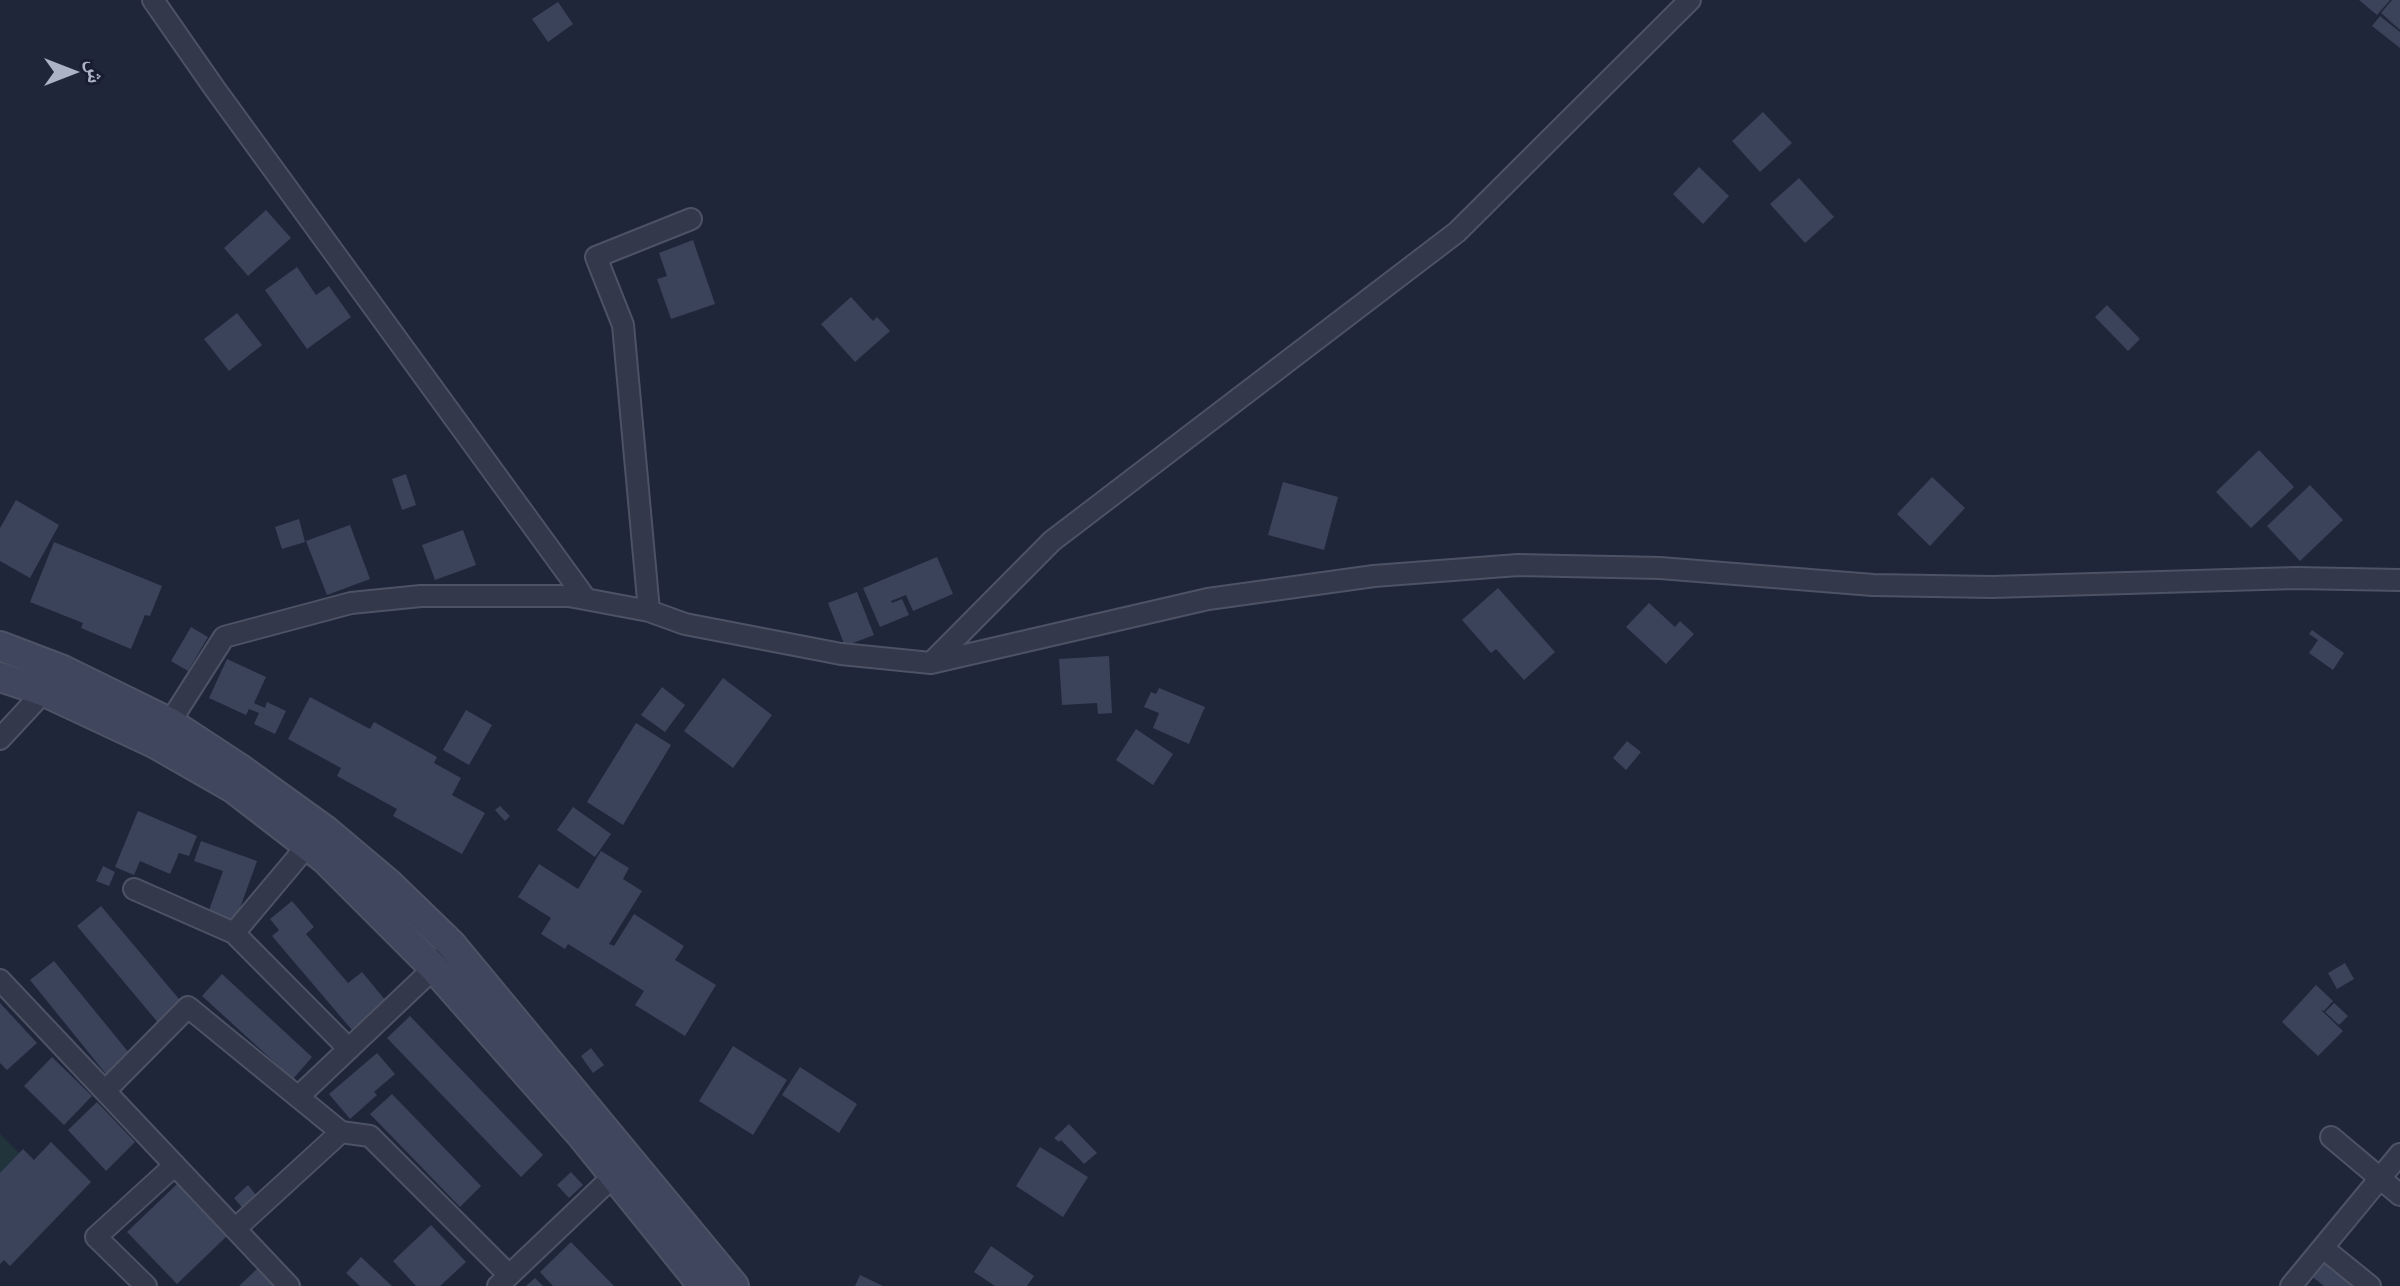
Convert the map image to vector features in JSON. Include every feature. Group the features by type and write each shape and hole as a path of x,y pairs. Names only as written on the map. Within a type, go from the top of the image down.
{"main road":[{"path":"0,646 54,681 239,768 325,830 389,884 451,944 622,1168 703,1286"},
{"path":"0,677 54,681"},
{"path":"162,733 325,859 434,968 582,1136 622,1168 734,1286"}],"street":[{"path":"153,0 586,599"},
{"path":"931,663 1052,541 1457,232 1690,0"},
{"path":"649,611 623,325 596,257 691,219"},
{"path":"162,733 224,637 351,603 421,596 569,596 649,611 685,624 841,654 931,663 1208,599 1374,576 1518,565 1660,568 1903,585 1992,587 2296,578 2400,580"},
{"path":"0,739 54,681"},
{"path":"234,933 307,846"},
{"path":"134,889 234,933 349,1049"},
{"path":"298,1097 434,968 451,944"},
{"path":"0,980 289,1286"},
{"path":"105,1091 188,1007 341,1132 370,1136 504,1281 622,1168"},
{"path":"235,1229 341,1132"},
{"path":"2331,1137 2400,1195"},
{"path":"2291,1286 2400,1154"},
{"path":"146,1286 96,1237 175,1165"},
{"path":"2323,1248 2370,1286"}],"shaded area":[{"path":"0,1134 36,1170 0,1207"}],"building":[{"path":"2359,0 2390,0 2377,15"},
{"path":"2392,0 2400,0 2400,30 2381,13"},
{"path":"558,2 573,24 548,42 532,19"},
{"path":"2380,16 2400,32 2400,48 2372,26"},
{"path":"1763,112 1792,143 1760,172 1732,141"},
{"path":"1699,167 1729,196 1703,224 1673,194"},
{"path":"1799,178 1834,217 1805,243 1770,204"},
{"path":"266,210 291,238 248,276 224,248"},
{"path":"693,240 715,304 671,319 657,279 667,276 659,253"},
{"path":"297,267 316,295 329,286 351,317 307,349 265,290"},
{"path":"851,297 873,321 877,317 890,331 855,362 821,324"},
{"path":"2107,305 2140,339 2128,351 2095,317"},
{"path":"237,313 262,345 229,371 204,339"},
{"path":"2259,450 2294,487 2251,528 2216,492"},
{"path":"406,474 416,505 402,510 392,479"},
{"path":"1932,477 1965,508 1930,546 1897,514"},
{"path":"1283,482 1338,497 1324,550 1268,535"},
{"path":"2310,485 2343,520 2300,561 2267,526"},
{"path":"16,500 59,525 30,578 0,561 0,528"},
{"path":"299,519 305,542 282,549 275,527"},
{"path":"350,525 370,579 327,595 306,541"},
{"path":"463,530 476,565 435,580 422,545"},
{"path":"54,542 162,586 150,616 145,615 131,649 81,628 83,623 30,602"},
{"path":"937,557 953,594 913,611 906,595 891,601 902,599 909,615 880,627 863,588"},
{"path":"1498,588 1555,652 1524,680 1496,649 1491,653 1462,620"},
{"path":"857,592 874,635 845,646 828,603"},
{"path":"1649,603 1675,627 1680,621 1694,634 1666,664 1626,627"},
{"path":"191,627 208,637 188,671 171,661"},
{"path":"2312,630 2344,653 2333,670 2309,653 2318,640 2309,634"},
{"path":"1109,656 1112,713 1098,714 1097,703 1062,705 1059,659"},
{"path":"227,659 266,677 254,703 265,708 267,702 286,711 275,734 254,724 259,713 249,709 246,715 209,698"},
{"path":"723,678 772,715 733,768 684,731"},
{"path":"662,687 685,705 665,732 641,715"},
{"path":"1159,688 1205,707 1189,744 1153,728 1159,713 1144,707 1151,692 1156,694"},
{"path":"310,697 370,729 374,722 437,757 434,763 461,778 452,795 485,813 462,854 393,816 397,809 337,776 341,768 288,739"},
{"path":"466,710 492,725 469,765 443,750"},
{"path":"636,723 671,745 623,825 587,802"},
{"path":"1136,729 1173,754 1153,785 1116,760"},
{"path":"1627,741 1641,752 1626,770 1613,758"},
{"path":"500,806 510,816 505,821 495,810"},
{"path":"573,807 611,834 595,857 557,830"},
{"path":"138,811 197,836 189,856 179,853 170,874 140,861 134,875 115,867"},
{"path":"201,841 257,861 235,922 208,913 223,871 194,861"},
{"path":"601,851 629,868 623,879 642,891 609,944 614,946 634,914 684,946 675,960 716,985 685,1036 635,1005 644,991 568,944 565,949 541,934 551,918 518,897 539,864 578,889"},
{"path":"103,866 115,872 109,886 96,881"},
{"path":"292,901 314,927 306,934 348,983 362,972 386,1001 352,1030 272,936 279,930 270,919"},
{"path":"101,906 184,1005 160,1025 77,926"},
{"path":"54,961 130,1054 106,1074 30,980"},
{"path":"2345,963 2354,979 2337,989 2328,973"},
{"path":"222,974 312,1057 293,1079 202,996"},
{"path":"2316,985 2333,1001 2324,1011 2321,1010 2343,1031 2318,1056 2282,1022"},
{"path":"0,1003 37,1043 7,1070 0,1063"},
{"path":"2334,1003 2348,1016 2339,1025 2325,1012"},
{"path":"410,1016 543,1155 521,1177 387,1038"},
{"path":"733,1046 787,1080 753,1135 699,1101"},
{"path":"591,1048 604,1065 593,1073 581,1056"},
{"path":"377,1053 395,1074 350,1119 329,1094"},
{"path":"52,1057 92,1096 64,1125 24,1086"},
{"path":"800,1067 857,1104 839,1133 782,1095"},
{"path":"392,1094 481,1186 460,1207 370,1114"},
{"path":"97,1102 135,1142 106,1171 68,1130"},
{"path":"1069,1124 1097,1153 1084,1164 1061,1140 1059,1142 1054,1138"},
{"path":"51,1142 91,1182 10,1266 4,1260 0,1264 0,1173 23,1149 34,1160"},
{"path":"1040,1147 1088,1177 1063,1217 1016,1186"},
{"path":"571,1172 583,1185 569,1198 557,1185"},
{"path":"177,1184 227,1236 177,1284 127,1232"},
{"path":"248,1185 260,1200 246,1212 234,1198"},
{"path":"431,1225 466,1262 440,1286 416,1286 393,1261"},
{"path":"571,1242 614,1286 553,1286 540,1272"},
{"path":"991,1246 1034,1276 1027,1286 995,1286 974,1272"},
{"path":"2326,1254 2368,1286 2324,1286 2310,1275"},
{"path":"361,1257 392,1286 360,1286 346,1273"},
{"path":"258,1268 275,1286 239,1286"},
{"path":"860,1275 883,1286 855,1286"},
{"path":"535,1278 543,1286 526,1286"}]}
